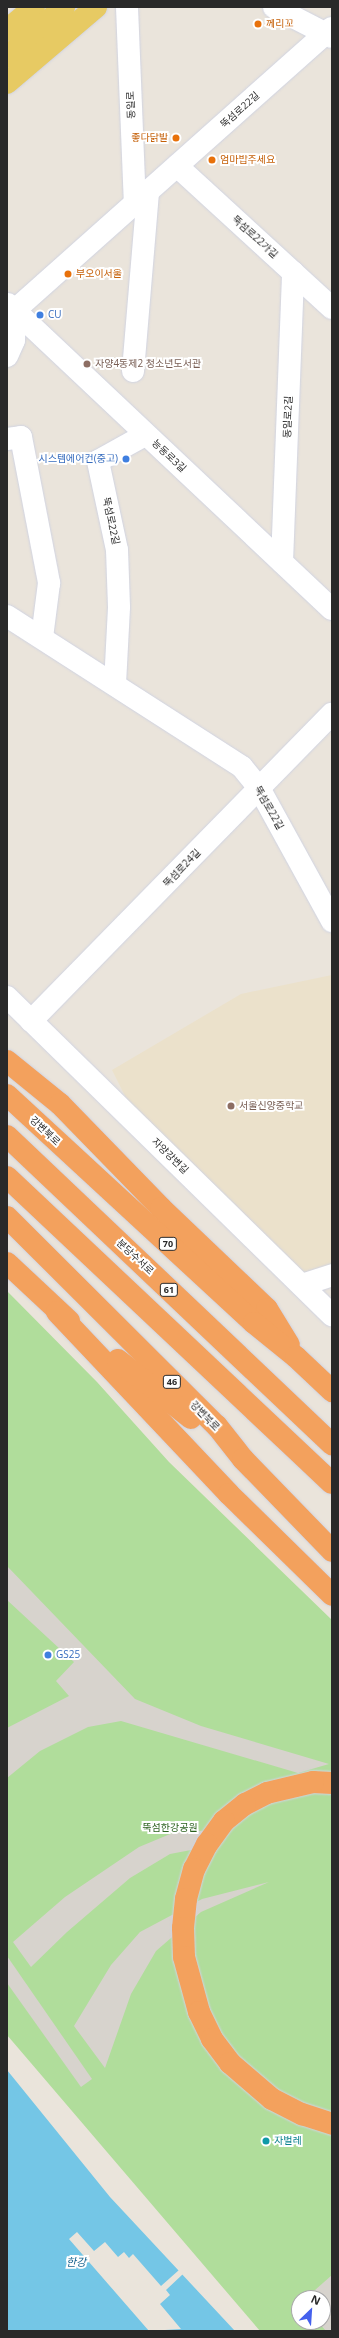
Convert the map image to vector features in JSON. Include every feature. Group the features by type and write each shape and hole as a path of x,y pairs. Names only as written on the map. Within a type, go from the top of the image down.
{"highway":[{"path":"7,1049 161,1208 268,1309 296,1357"},
{"path":"7,1061 60,1104"},
{"name":"강변북로","path":"7,1095 254,1323 296,1357 332,1391"},
{"name":"분당수서로","path":"7,1136 332,1444"},
{"path":"7,1178 332,1483"},
{"name":"강변북로","path":"7,1217 216,1426 243,1459 332,1550"},
{"path":"7,1263 58,1312 239,1505 332,1595"},
{"path":"58,1312 243,1459"},
{"path":"332,1783 313,1782 267,1793 245,1804 224,1821 207,1844 194,1869 186,1899 183,1928 184,1957 199,2012 212,2039 230,2063 272,2099 302,2114 332,2124"}],"main road":[{"path":"7,30 34,7"},
{"path":"7,57 64,7"},
{"path":"7,83 96,7"}],"street":[{"name":"동일로","path":"127,7 142,198"},
{"path":"274,7 331,32"},
{"name":"뚝섬로22길","path":"11,307 142,198 331,32"},
{"name":"뚝섬로22가길","path":"177,166 332,308"},
{"path":"133,371 142,198"},
{"name":"동일로2길","path":"282,562 293,272"},
{"path":"7,356 14,340 11,307"},
{"name":"능동로3길","path":"11,307 332,609"},
{"name":"뚝섬로22길","path":"115,684 119,607 117,550 98,461 145,434"},
{"path":"7,439 21,437 49,583 42,638"},
{"name":"뚝섬로22길","path":"7,616 242,767 259,788 332,921"},
{"name":"뚝섬로24길","path":"31,1021 332,714"},
{"name":"자양강변길","path":"7,997 332,1315"},
{"path":"302,1285 332,1275"}],"shaded area":[{"name":"서울신양중학교","path":"332,975 332,1264 295,1277 148,1142 112,1070 241,994"},
{"path":"7,1566 135,1699 201,1726 329,1764 298,1773 121,1721 88,1727 40,1751 7,1778 7,1728 69,1696 56,1681 74,1662 7,1600"},
{"path":"218,1830 207,1847 170,1854 130,1878 67,1932 31,1967 13,1942 65,1897 139,1847 175,1832"},
{"path":"269,1882 201,1912 156,1951 131,1994 105,2068 74,2026 111,1965 140,1932 202,1899"},
{"path":"7,1956 92,2079 81,2087 7,1983"},
{"path":"332,2275 332,2331 325,2330 331,2330 331,2290 315,2290"}],"green space":[{"name":"뚝섬한강공원","path":"7,1291 97,1382 169,1462 332,1620 332,2331 260,2331 7,2035"}],"water":[{"name":"한강","path":"7,2070 110,2197 235,2331 7,2331"}],"pier":[{"path":"77,2232 94,2251 105,2242 118,2257 124,2252 129,2258 133,2254 161,2286 179,2270 183,2274 166,2290 170,2295 160,2304 181,2329 149,2331 69,2239"}],"place":[{"name":"께리꼬","path":"258,24"},
{"name":"좋다닭발","path":"176,138"},
{"name":"엄마밥주세요","path":"212,160"},
{"name":"부오이서울","path":"68,274"},
{"name":"CU","path":"40,315"},
{"name":"자양4동제2 청소년도서관","path":"87,364"},
{"name":"시스템에어컨(중고)","path":"126,459"},
{"name":"서울신양중학교","path":"231,1106"},
{"name":"GS25","path":"48,1655"},
{"name":"자벌레","path":"266,2141"}]}
